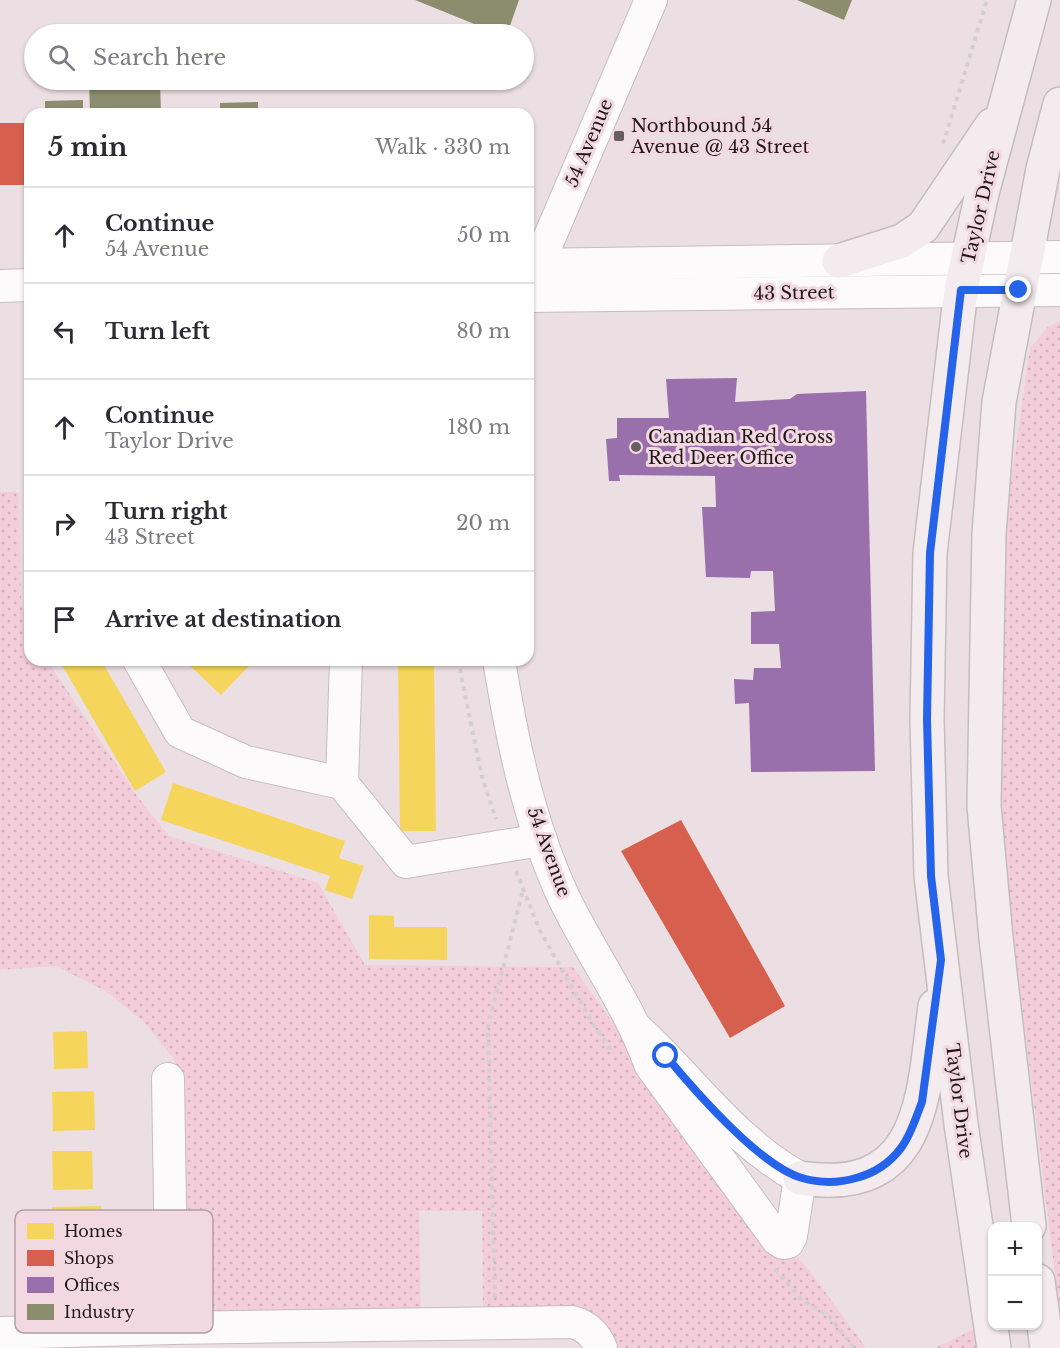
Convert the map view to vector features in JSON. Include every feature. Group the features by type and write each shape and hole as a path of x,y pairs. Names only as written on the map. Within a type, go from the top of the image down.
{"main road":[{"name":"Taylor Drive","path":"994,1348 961,1124 931,876 927,719 930,553 961,290 1034,0"},
{"path":"839,261 902,241 923,227 1007,100"},
{"path":"1028,1222 996,938 984,806 989,534 999,402 1043,169 1060,104"},
{"path":"801,1178 828,1182 862,1176 887,1165 903,1147 922,1102 941,960"},
{"path":"1042,1311 1047,1348"}],"street":[{"name":"54 Avenue","path":"534,265 651,0"},
{"path":"534,272 969,257 1060,257"},
{"path":"0,286 24,285"},
{"name":"43 Street","path":"534,296 1060,290"},
{"path":"142,666 180,732 246,762 342,783 406,862 541,840"},
{"path":"342,783 346,666"},
{"name":"54 Avenue","path":"500,666 518,759 541,840 564,897 638,1030 650,1064 777,1239 783,1243 788,1242 801,1178 758,1151 731,1128 693,1089 666,1056 638,1030"},
{"path":"168,1079 170,1210"},
{"path":"213,1327 496,1321 572,1322 583,1325 596,1336 601,1348"},
{"path":"0,1333 15,1333"}],"path":[{"path":"942,148 987,0"},
{"path":"496,1321 488,1026 523,889"},
{"path":"829,1316 854,1348"}],"shaded area":[{"path":"1060,321 1060,1315 999,818 999,567 1030,348 1048,327"},
{"path":"0,492 19,492 24,666 51,666 137,796 169,836 318,883 365,965 573,967 663,1093 815,1278 866,1348 615,1348 483,1312 482,1211 419,1211 421,1312 213,1317 213,1210 180,1210 175,1060 144,1022 104,990 56,966 0,970"},
{"path":"977,1328 980,1348 935,1348"}],"building: Homes":[{"path":"62,666 104,666 166,772 135,791"},
{"path":"190,666 249,666 221,695"},
{"path":"398,666 434,666 436,831 400,831"},
{"path":"173,783 345,841 339,858 364,866 352,899 325,890 330,876 161,820"},
{"path":"369,915 394,916 394,927 447,927 447,960 369,959"},
{"path":"87,1031 88,1068 54,1069 53,1032"},
{"path":"94,1091 95,1130 53,1131 52,1092"},
{"path":"52,1151 92,1151 93,1189 53,1190"},
{"path":"101,1206 101,1210 52,1210 52,1207"}],"building: Shops":[{"path":"0,123 24,123 24,185 0,185"},
{"path":"681,820 785,1006 730,1038 621,851"}],"building: Offices":[{"path":"737,378 735,402 790,399 797,394 866,391 875,771 751,772 749,703 735,704 734,679 753,680 754,668 781,668 779,644 751,644 751,612 775,611 773,571 751,571 750,578 706,577 702,507 716,507 715,476 619,475 620,481 609,481 606,439 617,438 617,418 669,418 666,379"}],"building: Industry":[{"path":"415,0 519,0 511,24 474,24"},
{"path":"797,0 852,0 844,20"},
{"path":"89,90 160,90 161,108 90,108"},
{"path":"83,100 83,108 45,108 45,101"},
{"path":"258,102 258,108 220,108 220,103"}],"place":[{"name":"Northbound 54 Avenue @ 43 Street","path":"619,136"},
{"name":"Canadian Red Cross Red Deer Office","path":"636,447"}],"route":[{"path":"666,1056 693,1089 731,1128 780,1167 801,1178 828,1182 846,1181 887,1165 903,1147 914,1124 922,1102 941,960 931,876 927,719 930,553 950,405 958,308 961,290 1019,290"}]}
